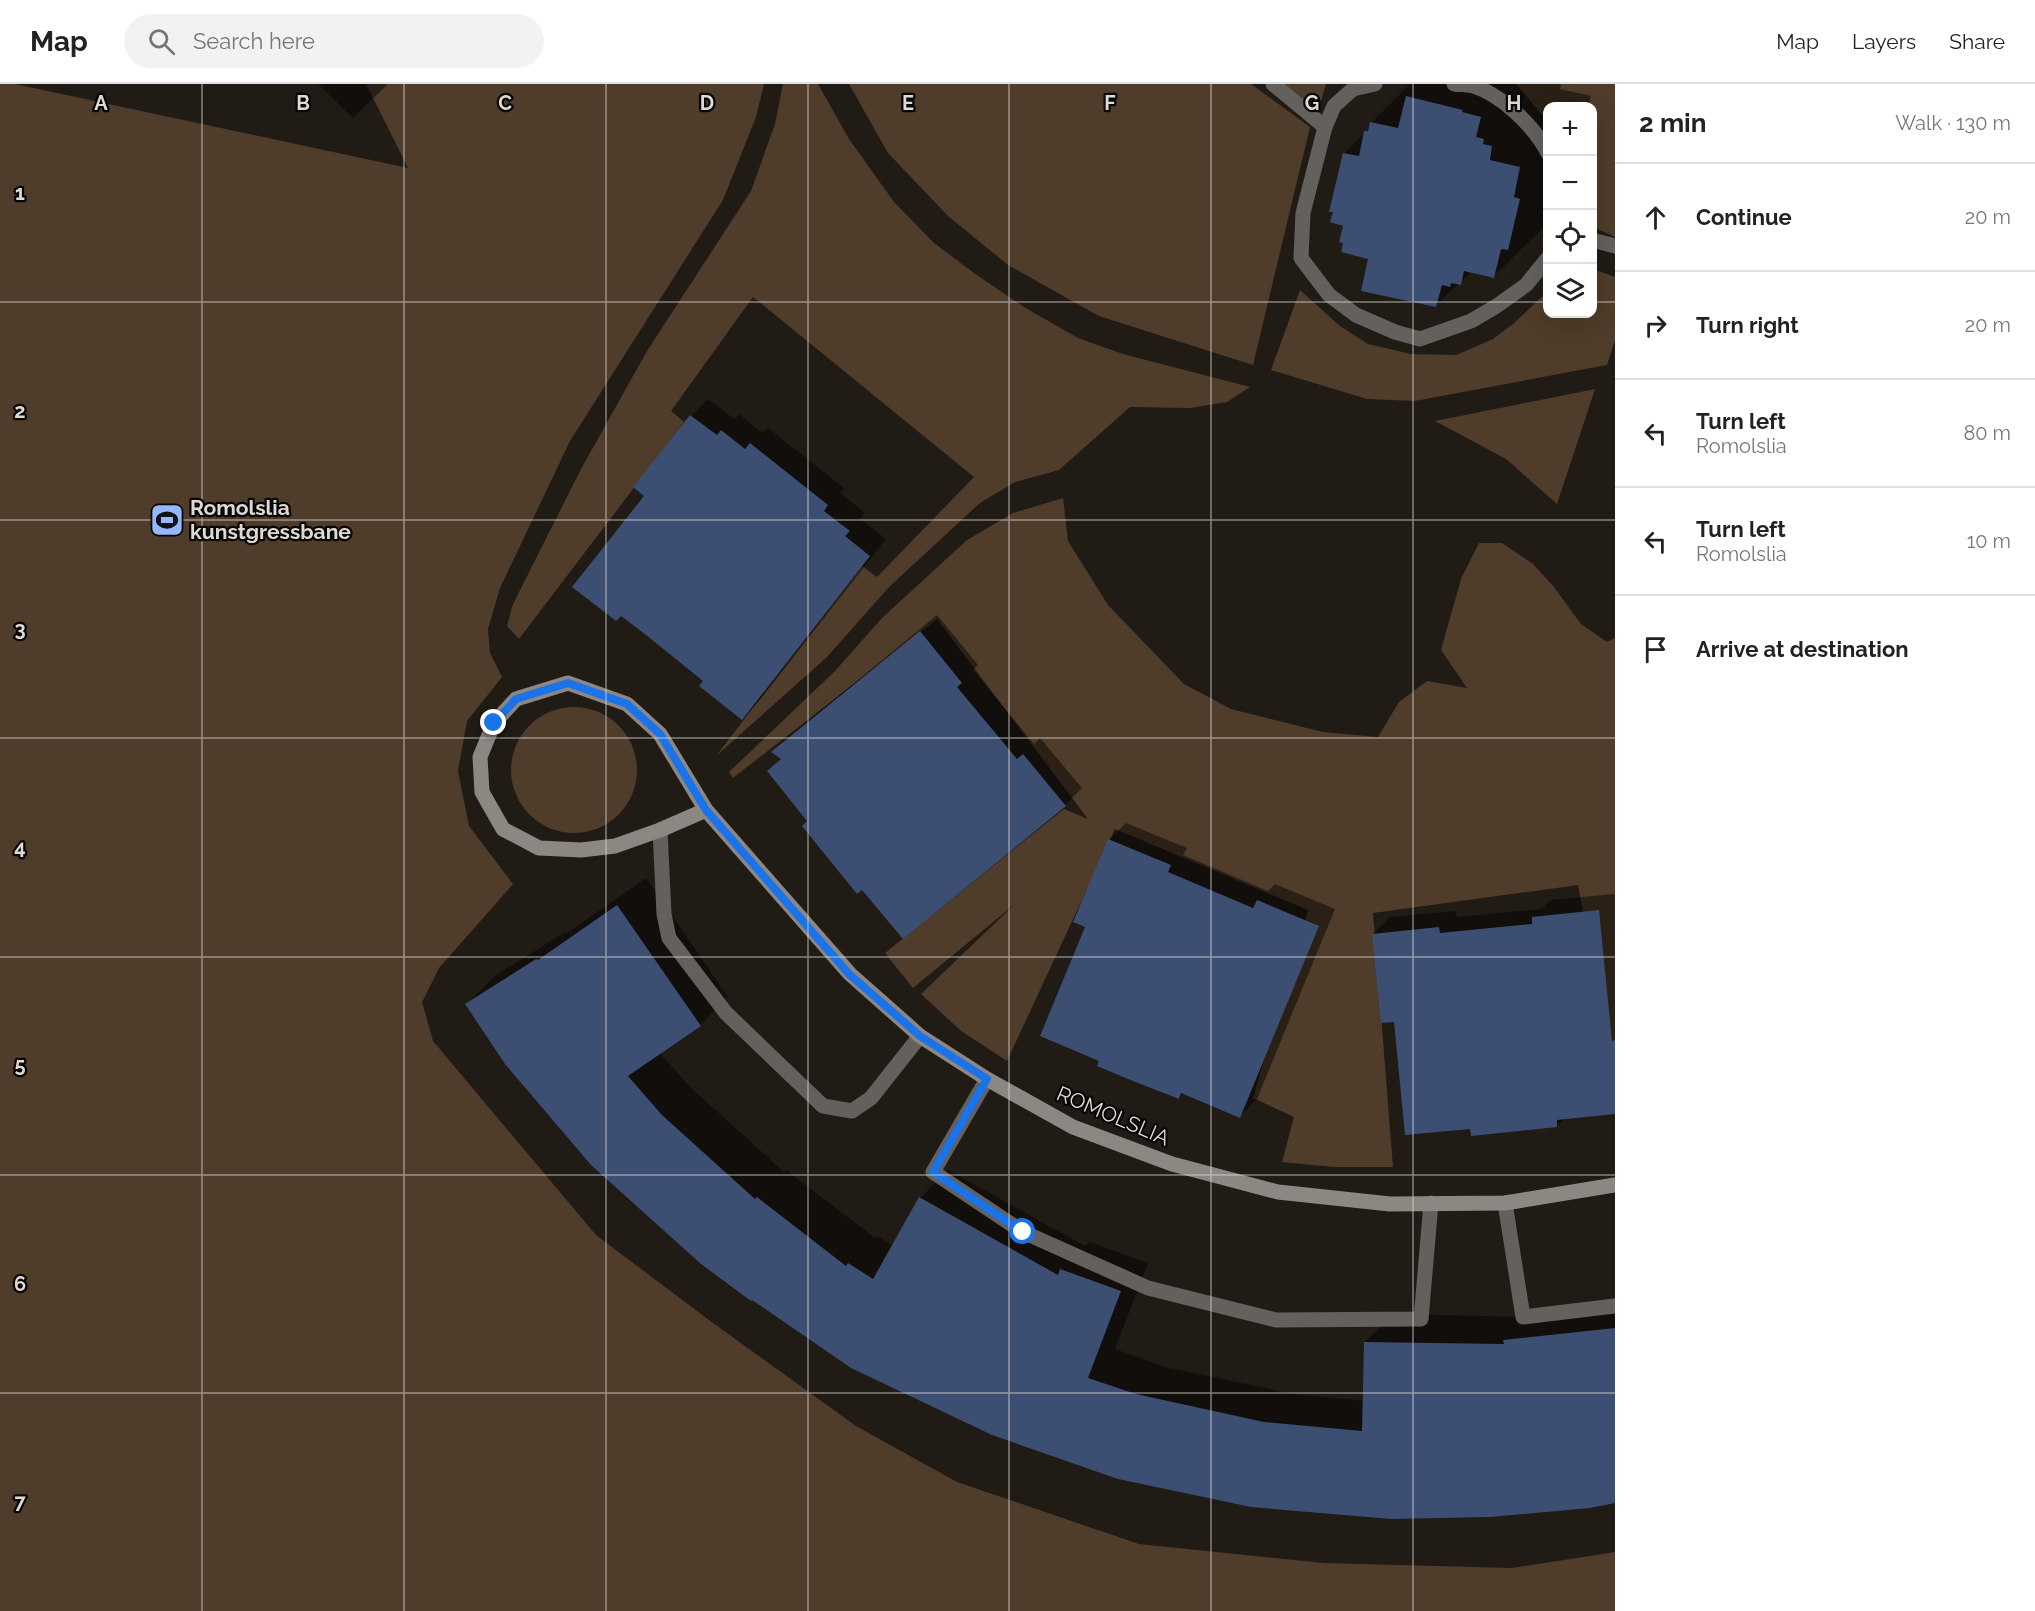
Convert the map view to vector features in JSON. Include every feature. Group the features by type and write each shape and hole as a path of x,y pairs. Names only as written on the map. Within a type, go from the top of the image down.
{"street":[{"name":"ROMOLSLIA","path":"706,810 615,846 581,850 538,848 503,829 482,792 480,757 494,723 516,699 568,683 627,704 660,734 706,810 849,974 920,1036 987,1079 1073,1127 1172,1164 1278,1192 1390,1204 1505,1203 1615,1185"}],"lane":[{"path":"1273,84 1325,127"},
{"path":"1375,84 1353,89 1334,106 1325,127 1303,213 1301,258 1329,295 1356,315 1395,332 1420,339 1471,321 1495,307 1526,285 1543,264"},
{"path":"1454,84 1472,86 1509,105 1543,144"},
{"path":"1597,241 1615,246"},
{"path":"660,830 664,914 669,938 726,1013 823,1106 852,1111 871,1098 920,1036"},
{"path":"987,1079 933,1172 1023,1232 1148,1288 1276,1320 1421,1319 1431,1203"},
{"path":"1505,1203 1522,1317 1615,1306"}],"shaded area":[{"path":"0,84 15,84 408,168 366,84 764,84 756,117 723,200 570,441 500,588 488,629 490,653 502,677 467,721 458,771 469,826 513,884 439,968 422,1002 433,1041 596,1235 856,1426 957,1482 1139,1544 1324,1563 1512,1568 1615,1552 1615,1611 0,1611"},
{"path":"783,84 818,84 849,139 894,202 934,243 1024,307 1078,338 1123,354 1250,387 1227,402 1190,408 1130,407 1059,470 1015,482 980,503 889,587 827,657 716,756 862,566 877,577 974,477 753,297 671,411 684,422 519,639 507,626 513,604 581,469 647,351 751,191 775,124"},
{"path":"849,84 1251,84 1310,127 1253,365 1099,316 1008,265 948,216 888,153"},
{"path":"1282,84 1326,84 1322,98 1314,112"},
{"path":"1513,84 1615,84 1615,237 1597,229 1597,102 1543,102 1543,116 1518,86"},
{"path":"1597,270 1615,277 1615,340 1607,365 1415,401 1367,399 1271,370 1300,290 1340,326 1368,344 1411,354 1456,355 1493,339 1543,296 1543,318 1597,318"},
{"path":"1595,389 1557,504 1506,459 1435,421"},
{"path":"1063,498 1068,541 1108,605 1184,684 1231,709 1323,732 1378,737 1399,702 1427,681 1467,688 1441,650 1461,579 1479,543 1502,543 1533,564 1554,587 1581,624 1607,642 1615,638 1615,1079 1578,885 1373,913 1393,1167 1334,1167 1282,1162 1294,1117 1253,1098 1308,910 1115,829 1007,1061 961,1031 921,994 1015,904 913,988 885,953 1064,809 1088,819 937,619 733,778 729,772 834,672 883,617 967,540 1013,513"},
{"path":"574,707 598,712 618,726 632,746 637,770 632,794 618,814 598,828 574,833 550,828 530,814 516,794 511,770 516,746 530,726 550,712"}],"building":[{"path":"1406,96 1463,110 1462,112 1481,117 1476,137 1484,139 1483,144 1492,146 1490,160 1520,167 1514,197 1520,199 1508,250 1501,249 1494,278 1464,271 1461,285 1451,283 1450,287 1442,285 1436,307 1361,291 1368,259 1341,252 1343,243 1339,242 1343,226 1330,222 1333,212 1329,212 1343,153 1359,156 1364,131 1368,131 1370,122 1398,128"},
{"path":"690,415 717,435 721,430 745,449 750,443 828,505 824,511 850,531 845,536 870,556 742,720 699,686 703,681 646,635 621,616 616,621 572,587 644,496 633,487"},
{"path":"920,631 962,683 957,687 1017,759 1023,754 1066,806 903,939 862,890 857,894 823,852 802,826 807,821 767,771 781,759 771,752"},
{"path":"1108,839 1171,865 1168,872 1253,908 1257,900 1319,926 1240,1118 1181,1093 1179,1099 1133,1081 1097,1066 1099,1061 1040,1036 1085,927 1073,922"},
{"path":"617,905 701,1026 628,1076 662,1115 755,1199 757,1197 846,1266 848,1263 873,1279 919,1197 1058,1275 1060,1269 1121,1291 1088,1378 1136,1394 1264,1422 1362,1431 1364,1342 1504,1344 1503,1340 1615,1328 1615,1503 1590,1508 1490,1517 1391,1519 1251,1507 1118,1479 992,1435 851,1368 751,1301 701,1264 591,1165 505,1064 465,1004 536,959 538,960"},
{"path":"1599,910 1612,1041 1615,1040 1615,1114 1557,1120 1557,1127 1471,1136 1470,1129 1405,1135 1394,1022 1381,1023 1372,934 1439,927 1440,933 1532,924 1532,917"}],"place":[{"name":"Romolslia kunstgressbane","path":"167,520"}],"route":[{"path":"494,723 516,699 568,683 627,704 660,734 706,810 775,886 849,974 920,1036 987,1079 933,1172 1023,1232"}]}
